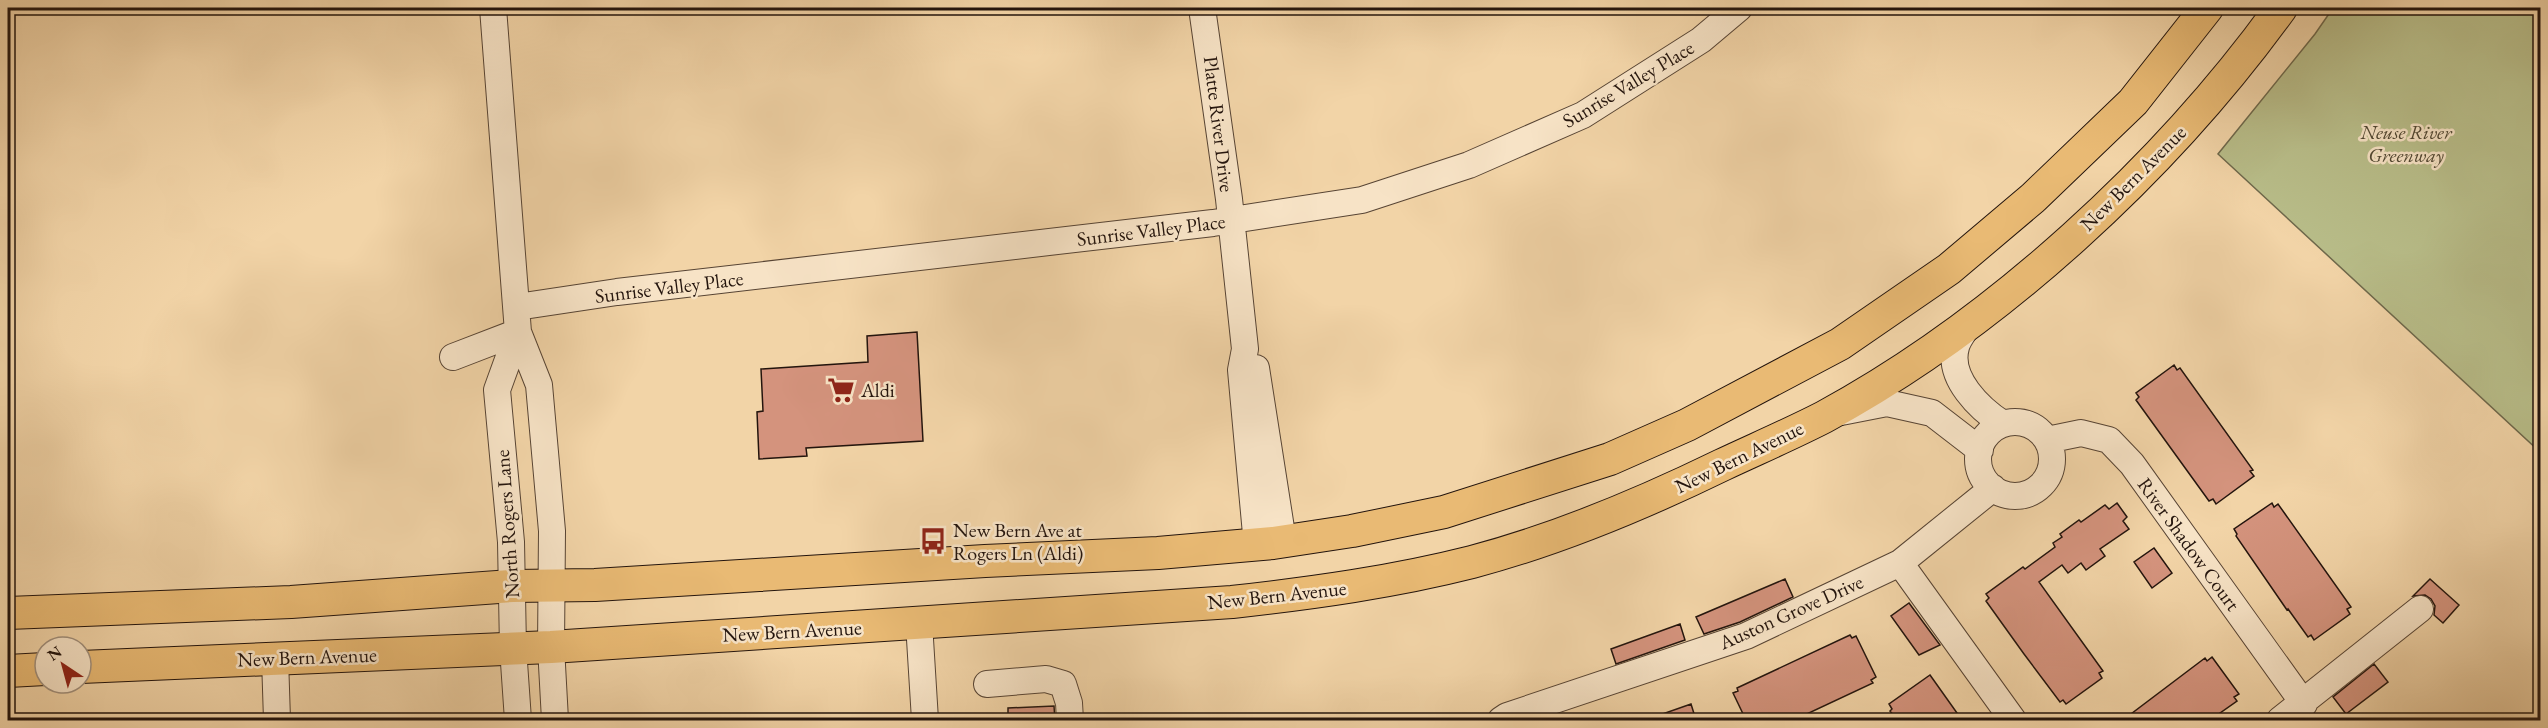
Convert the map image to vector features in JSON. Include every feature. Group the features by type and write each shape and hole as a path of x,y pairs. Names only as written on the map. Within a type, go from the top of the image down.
{"main road":[{"path":"8,614 291,602 512,586 1158,553 1270,543 1352,531 1444,512 1610,459 1688,425 1840,344 1949,269 2033,198 2133,102 2207,8"},
{"name":"New Bern Avenue","path":"93,667 551,647 1221,602 1335,591 1472,562 1592,523 1649,500 1824,417 1902,369 1972,320 2032,273 2107,206 2182,130 2252,49 2281,8"},
{"path":"8,671 33,670"}],"street":[{"name":"North Rogers Lane","path":"493,8 518,332 539,385 552,531 550,585 555,720"},
{"name":"Platte River Drive","path":"1202,8 1209,42 1232,220 1245,349 1257,369 1270,543"},
{"name":"Sunrise Valley Place","path":"517,306 617,292 1232,220 1362,200 1469,165 1583,115 1701,40 1739,8"},
{"path":"1972,320 1956,346 1954,365 1968,392 1991,416 2003,424"},
{"name":"North Rogers Lane","path":"518,332 497,390 511,542 513,648 518,720"},
{"path":"453,357 518,332"},
{"path":"1824,417 1887,403 1932,412 1980,450"},
{"path":"2020,422 2032,426 2047,440 2052,455 2051,467 2046,479 2037,488 2027,494 2015,496 2003,494 1984,480 1979,469 1980,450 1987,435 2003,424 2020,422"},
{"name":"River Shadow Court","path":"2047,440 2081,433 2109,440 2132,464 2304,704"},
{"name":"Auston Grove Drive","path":"1501,720 1746,636 1900,563 1993,488"},
{"path":"1900,563 2013,720"},
{"path":"2280,720 2304,704 2420,609"},
{"path":"919,623 925,720"},
{"path":"275,658 277,720"},
{"path":"987,684 1046,679 1064,684 1069,703 1070,720"}],"green space":[{"name":"Neuse River Greenway","path":"2333,8 2540,8 2540,452 2218,154 2315,34"}],"building":[{"name":"Aldi","path":"917,332 923,441 806,448 807,456 759,459 757,412 763,411 761,369 868,362 867,336"},
{"path":"2174,365 2177,370 2180,368 2253,470 2250,471 2254,476 2216,504 2213,499 2209,501 2136,400 2139,397 2136,393"},
{"path":"2117,503 2127,517 2123,521 2129,529 2100,549 2105,556 2086,570 2081,563 2068,573 2062,565 2039,582 2103,671 2099,673 2102,678 2066,704 2063,700 2060,702 2024,654 1986,601 1989,598 1986,594 2055,547 2053,543 2062,537 2060,534 2079,520 2081,522 2105,505 2109,509"},
{"path":"2272,503 2274,507 2278,504 2351,607 2347,609 2350,614 2314,640 2311,635 2308,637 2287,610 2236,536 2234,529"},
{"path":"2154,548 2172,573 2152,588 2134,562"},
{"path":"1785,579 1793,597 1740,622 1704,634 1696,617"},
{"path":"2430,579 2459,605 2443,623 2434,615 2435,606 2431,599 2425,595 2413,596"},
{"path":"1909,603 1940,645 1919,655 1891,616"},
{"path":"1680,624 1685,640 1616,664 1611,649"},
{"path":"1850,635 1852,638 1856,636 1876,677 1871,680 1873,683 1794,720 1746,720 1733,693 1738,691 1737,688"},
{"path":"2212,657 2239,694 2234,697 2237,701 2210,720 2123,720 2205,658 2207,661"},
{"path":"2374,664 2388,682 2346,714 2333,697"},
{"path":"1930,675 1962,720 1897,720 1890,711 1892,709 1889,704"},
{"path":"1691,704 1696,720 1651,720 1651,718"},
{"path":"1054,706 1055,720 1008,720 1008,708"}],"place":[{"name":"Aldi","path":"841,390"},
{"name":"New Bern Ave at Rogers Ln (Aldi)","path":"933,541"}]}
